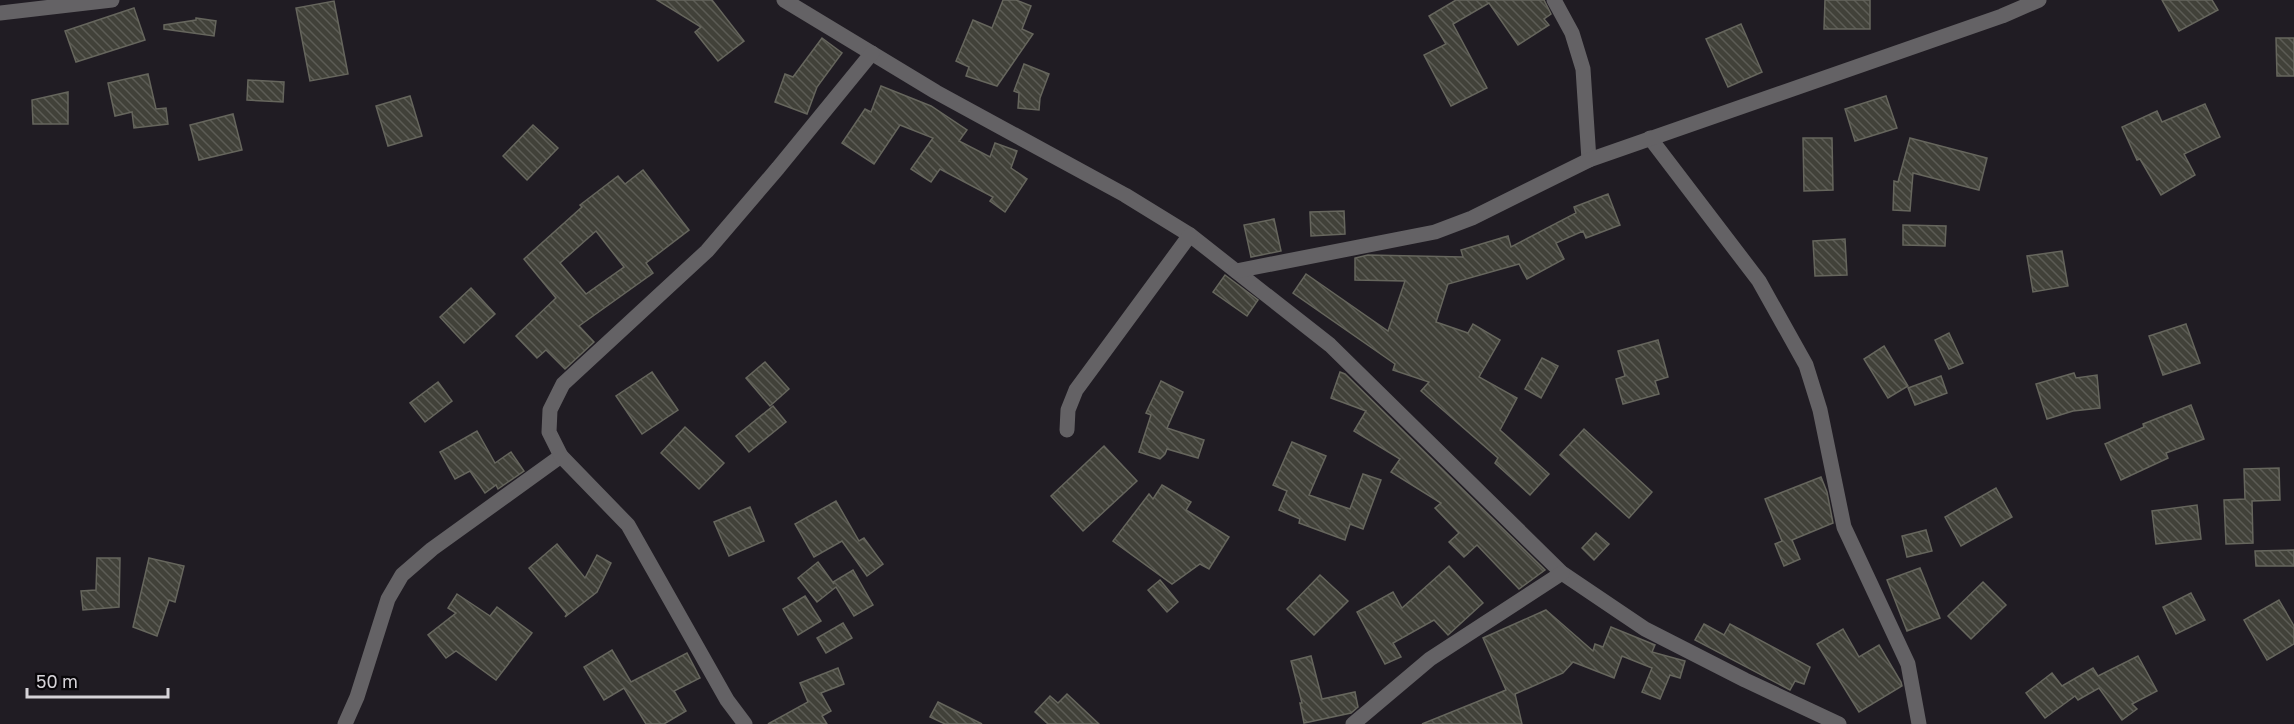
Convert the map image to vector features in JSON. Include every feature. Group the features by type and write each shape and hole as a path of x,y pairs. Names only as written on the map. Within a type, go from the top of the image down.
{"street":[{"path":"0,14 112,0"},
{"path":"784,0 936,92 1125,195 1190,235 1329,345 1562,573 1646,629 1745,680 1839,724"},
{"path":"1554,0 1572,33 1583,69 1588,160"},
{"path":"1236,271 1435,232 1472,218 1588,160 2002,16 2039,0"},
{"path":"745,724 727,700 627,525 561,456 549,432 550,410 563,384 707,251 872,53"},
{"path":"1650,138 1759,281 1806,365 1820,410 1844,527 1908,664 1919,724"},
{"path":"1067,430 1068,410 1076,390 1190,235"},
{"path":"345,724 357,697 388,599 402,575 432,549 561,456"},
{"path":"1353,724 1430,659 1562,573"}],"building":[{"path":"657,0 712,0 744,41 718,61 695,32 701,27"},
{"path":"1003,0 1016,0 1031,6 1022,29 1033,34 997,86 966,76 969,67 956,61 973,20 992,28"},
{"path":"1456,0 1544,0 1551,14 1544,19 1549,25 1518,45 1489,3 1453,24 1487,88 1451,106 1424,55 1446,44 1429,16"},
{"path":"1825,0 1870,0 1870,29 1824,29"},
{"path":"2162,0 2212,0 2218,10 2179,31"},
{"path":"334,1 348,74 310,81 296,8"},
{"path":"134,8 145,40 76,62 65,31"},
{"path":"196,18 216,21 214,36 164,29 164,25 196,20"},
{"path":"1741,24 1762,72 1728,87 1706,39"},
{"path":"822,38 842,53 817,87 807,114 775,102 785,74 793,77"},
{"path":"2276,38 2294,38 2294,76 2277,76"},
{"path":"1024,64 1049,74 1040,98 1039,110 1018,108 1019,93 1014,91"},
{"path":"148,74 156,109 166,108 168,124 134,128 132,112 115,116 108,83"},
{"path":"248,80 284,82 283,102 247,100"},
{"path":"881,86 931,106 967,130 959,141 990,157 995,143 1017,151 1011,168 1027,179 1005,212 990,201 993,197 940,169 931,182 911,169 933,138 900,125 874,164 842,143 865,109 871,112"},
{"path":"68,92 68,124 33,124 32,100"},
{"path":"410,96 422,136 388,146 376,106"},
{"path":"1886,96 1897,128 1855,141 1845,109"},
{"path":"2205,104 2220,137 2184,154 2195,175 2161,195 2140,159 2137,160 2122,127 2157,111 2162,122"},
{"path":"233,114 242,150 199,160 190,125"},
{"path":"533,125 558,148 527,180 503,156"},
{"path":"1803,138 1832,138 1833,190 1804,191"},
{"path":"1910,138 1987,158 1979,190 1913,173 1910,211 1893,210 1894,181 1898,182"},
{"path":"643,170 689,230 646,263 653,273 579,326 594,342 565,369 546,350 537,358 516,336 556,298 524,259 582,207 580,205 618,176 625,184","holes":["596,231 624,267 586,294 560,263"]},
{"path":"1608,194 1620,225 1586,238 1583,231 1556,243 1564,259 1527,279 1519,264 1448,284 1436,322 1468,333 1473,324 1500,340 1479,377 1517,398 1500,430 1549,474 1530,495 1495,463 1498,458 1421,391 1429,382 1393,370 1395,364 1293,293 1306,274 1388,331 1405,281 1355,280 1355,258 1368,255 1463,257 1461,250 1508,236 1511,247 1576,213 1574,207"},
{"path":"1344,211 1345,234 1311,236 1310,212"},
{"path":"1274,219 1281,251 1251,257 1244,225"},
{"path":"1903,225 1946,226 1945,246 1903,245"},
{"path":"1845,239 1847,275 1815,276 1813,241"},
{"path":"2062,251 2068,286 2033,292 2027,256"},
{"path":"1225,275 1258,300 1247,316 1213,292"},
{"path":"471,288 495,314 464,343 440,317"},
{"path":"2186,324 2200,363 2163,375 2149,336"},
{"path":"1949,333 1963,363 1949,369 1935,340"},
{"path":"1658,340 1668,377 1655,381 1659,394 1623,404 1616,379 1625,376 1618,351"},
{"path":"1884,346 1908,386 1888,398 1864,359"},
{"path":"1542,358 1558,366 1541,398 1525,389"},
{"path":"765,362 789,389 770,406 746,378"},
{"path":"652,372 678,410 642,434 616,396"},
{"path":"1340,372 1345,374 1545,570 1519,589 1477,545 1464,557 1449,542 1459,533 1435,508 1441,503 1391,472 1400,459 1354,431 1366,411 1331,398"},
{"path":"2074,373 2076,378 2097,375 2100,408 2073,411 2047,419 2036,384"},
{"path":"1941,376 1947,393 1915,405 1908,388"},
{"path":"1161,381 1183,392 1167,428 1204,440 1198,458 1167,449 1160,459 1139,452 1151,415 1146,413"},
{"path":"438,382 452,401 425,422 410,403"},
{"path":"2191,405 2204,439 2166,453 2168,458 2121,480 2105,444 2144,427 2143,424"},
{"path":"773,406 786,422 749,452 736,436"},
{"path":"685,427 724,463 699,489 661,453"},
{"path":"1584,429 1652,492 1629,518 1560,455"},
{"path":"477,431 495,463 511,452 524,471 498,489 496,485 485,493 470,471 455,479 440,452"},
{"path":"1292,442 1326,456 1309,495 1350,509 1363,474 1381,480 1363,529 1350,524 1345,540 1299,523 1300,519 1279,510 1287,491 1273,485"},
{"path":"1104,446 1137,481 1083,531 1051,496"},
{"path":"2279,468 2280,500 2252,501 2253,543 2226,544 2224,500 2245,499 2244,469"},
{"path":"1821,477 1827,492 1833,523 1792,540 1800,559 1784,566 1775,544 1782,541 1765,499"},
{"path":"1162,485 1191,502 1186,510 1229,537 1209,569 1200,564 1172,584 1113,541 1149,494 1153,499"},
{"path":"1996,488 2012,517 1961,546 1945,517"},
{"path":"836,501 859,541 864,538 883,564 867,576 842,541 814,557 795,524"},
{"path":"2197,505 2201,539 2156,544 2152,511"},
{"path":"750,507 764,541 729,556 714,522"},
{"path":"1926,530 1932,551 1907,557 1902,536"},
{"path":"1596,533 1609,544 1594,560 1582,548"},
{"path":"557,544 585,578 597,555 611,563 597,592 565,617 567,614 529,568"},
{"path":"2294,550 2294,566 2256,566 2255,551"},
{"path":"97,558 120,558 119,607 83,610 81,591 96,590"},
{"path":"149,558 184,566 175,602 169,600 157,636 133,627"},
{"path":"818,562 834,584 833,582 853,570 873,605 854,616 836,587 817,602 798,578"},
{"path":"1449,566 1483,603 1448,635 1434,620 1393,643 1401,657 1385,664 1357,612 1393,592 1402,608"},
{"path":"1920,568 1940,618 1907,631 1887,580"},
{"path":"1320,575 1348,601 1314,635 1287,609"},
{"path":"1160,580 1178,602 1167,612 1148,590"},
{"path":"1983,582 2006,605 1971,639 1948,616"},
{"path":"2191,593 2205,620 2176,634 2163,607"},
{"path":"457,594 490,616 497,607 532,633 496,680 456,651 446,658 428,635 456,613 448,608"},
{"path":"805,596 821,621 798,635 783,609"},
{"path":"2279,600 2294,626 2294,644 2267,660 2244,620"},
{"path":"1546,610 1593,651 1595,644 1603,647 1611,627 1655,645 1652,652 1685,661 1680,678 1670,675 1660,699 1642,692 1652,668 1622,656 1614,678 1573,662 1563,673 1515,694 1522,724 1422,724 1506,690 1483,638"},
{"path":"843,623 852,638 826,653 817,638"},
{"path":"1704,624 1724,635 1730,624 1810,667 1804,684 1795,681 1790,690 1695,640"},
{"path":"1843,629 1859,657 1879,645 1902,686 1859,712 1817,644"},
{"path":"612,650 631,682 687,653 700,678 674,691 686,711 664,724 646,724 624,688 604,700 584,667"},
{"path":"1311,656 1322,699 1355,692 1358,707 1351,713 1304,723 1300,703 1302,703 1291,661"},
{"path":"2138,656 2157,691 2132,704 2137,709 2122,720 2099,688 2078,700 2075,696 2045,718 2026,693 2052,673 2062,686 2093,668 2098,676"},
{"path":"838,668 844,684 821,693 831,711 822,716 827,724 768,724 808,702 800,683"},
{"path":"1067,694 1099,724 1048,724 1035,712 1050,696 1058,703"},
{"path":"938,702 982,724 945,724 930,717"}]}
